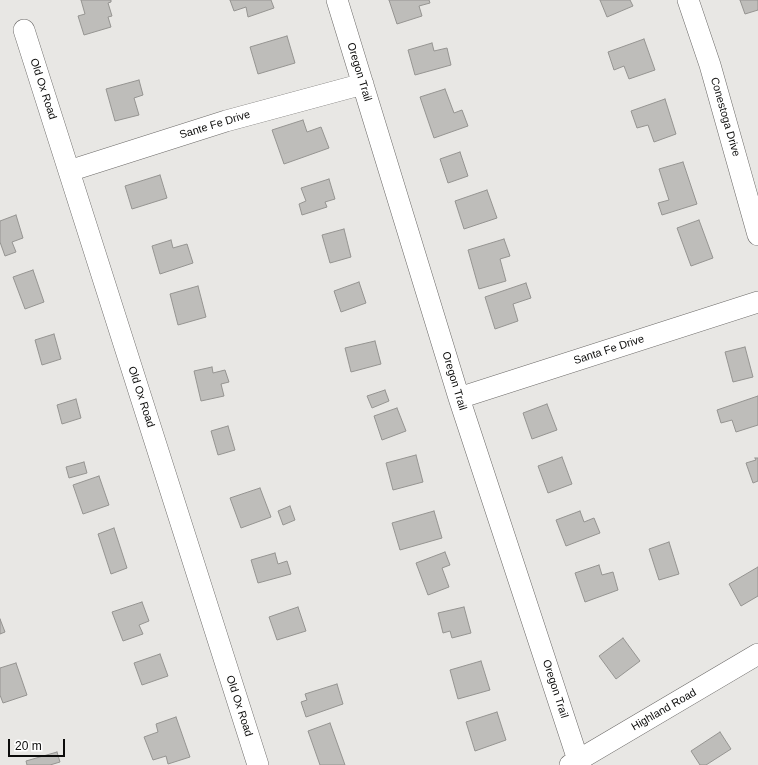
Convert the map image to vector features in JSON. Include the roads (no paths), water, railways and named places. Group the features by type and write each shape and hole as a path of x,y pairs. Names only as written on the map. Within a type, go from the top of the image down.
{"street":[{"name":"Oregon Trail","path":"337,0 459,398 574,763"},
{"name":"Conestoga Drive","path":"688,0 710,65 758,235"},
{"name":"Old Ox Road","path":"24,30 258,765"},
{"name":"Sante Fe Drive","path":"69,171 226,121 363,84"},
{"name":"Santa Fe Drive","path":"459,398 758,302"},
{"name":"Highland Road","path":"574,763 758,654"}]}
